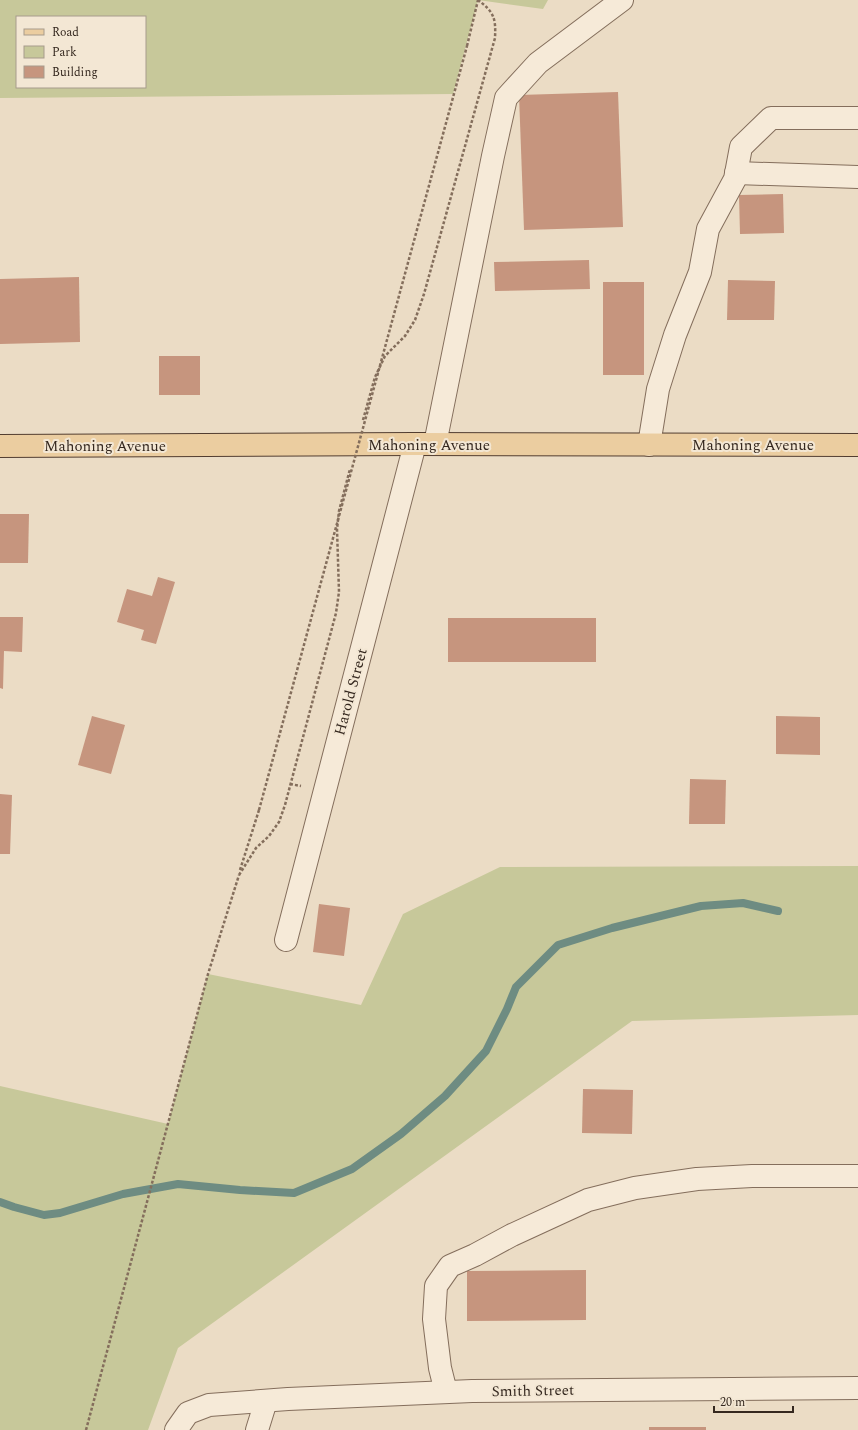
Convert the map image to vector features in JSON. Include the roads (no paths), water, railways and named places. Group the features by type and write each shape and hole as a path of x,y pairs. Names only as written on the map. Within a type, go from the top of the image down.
{"main road":[{"name":"Mahoning Avenue","path":"0,446 425,444 858,445"}],"street":[{"name":"Harold Street","path":"286,940 425,444 506,98 538,63 622,0"},
{"path":"649,445 658,389 675,335 700,272 708,229 735,179 741,147 771,118 858,118"},
{"path":"736,173 858,177"},
{"path":"446,1392 440,1368 434,1319 436,1286 450,1266 475,1255 512,1235 588,1200 635,1188 697,1179 752,1176 858,1176"},
{"name":"Smith Street","path":"176,1430 188,1413 209,1405 266,1401 488,1391 858,1388"},
{"path":"257,1430 266,1401"}],"waterway":[{"path":"0,1202 44,1215 60,1213 123,1194 178,1184 294,1193 352,1169 401,1134 445,1096 486,1051 516,987 558,945 612,928 701,906 743,903 778,911"}]}
